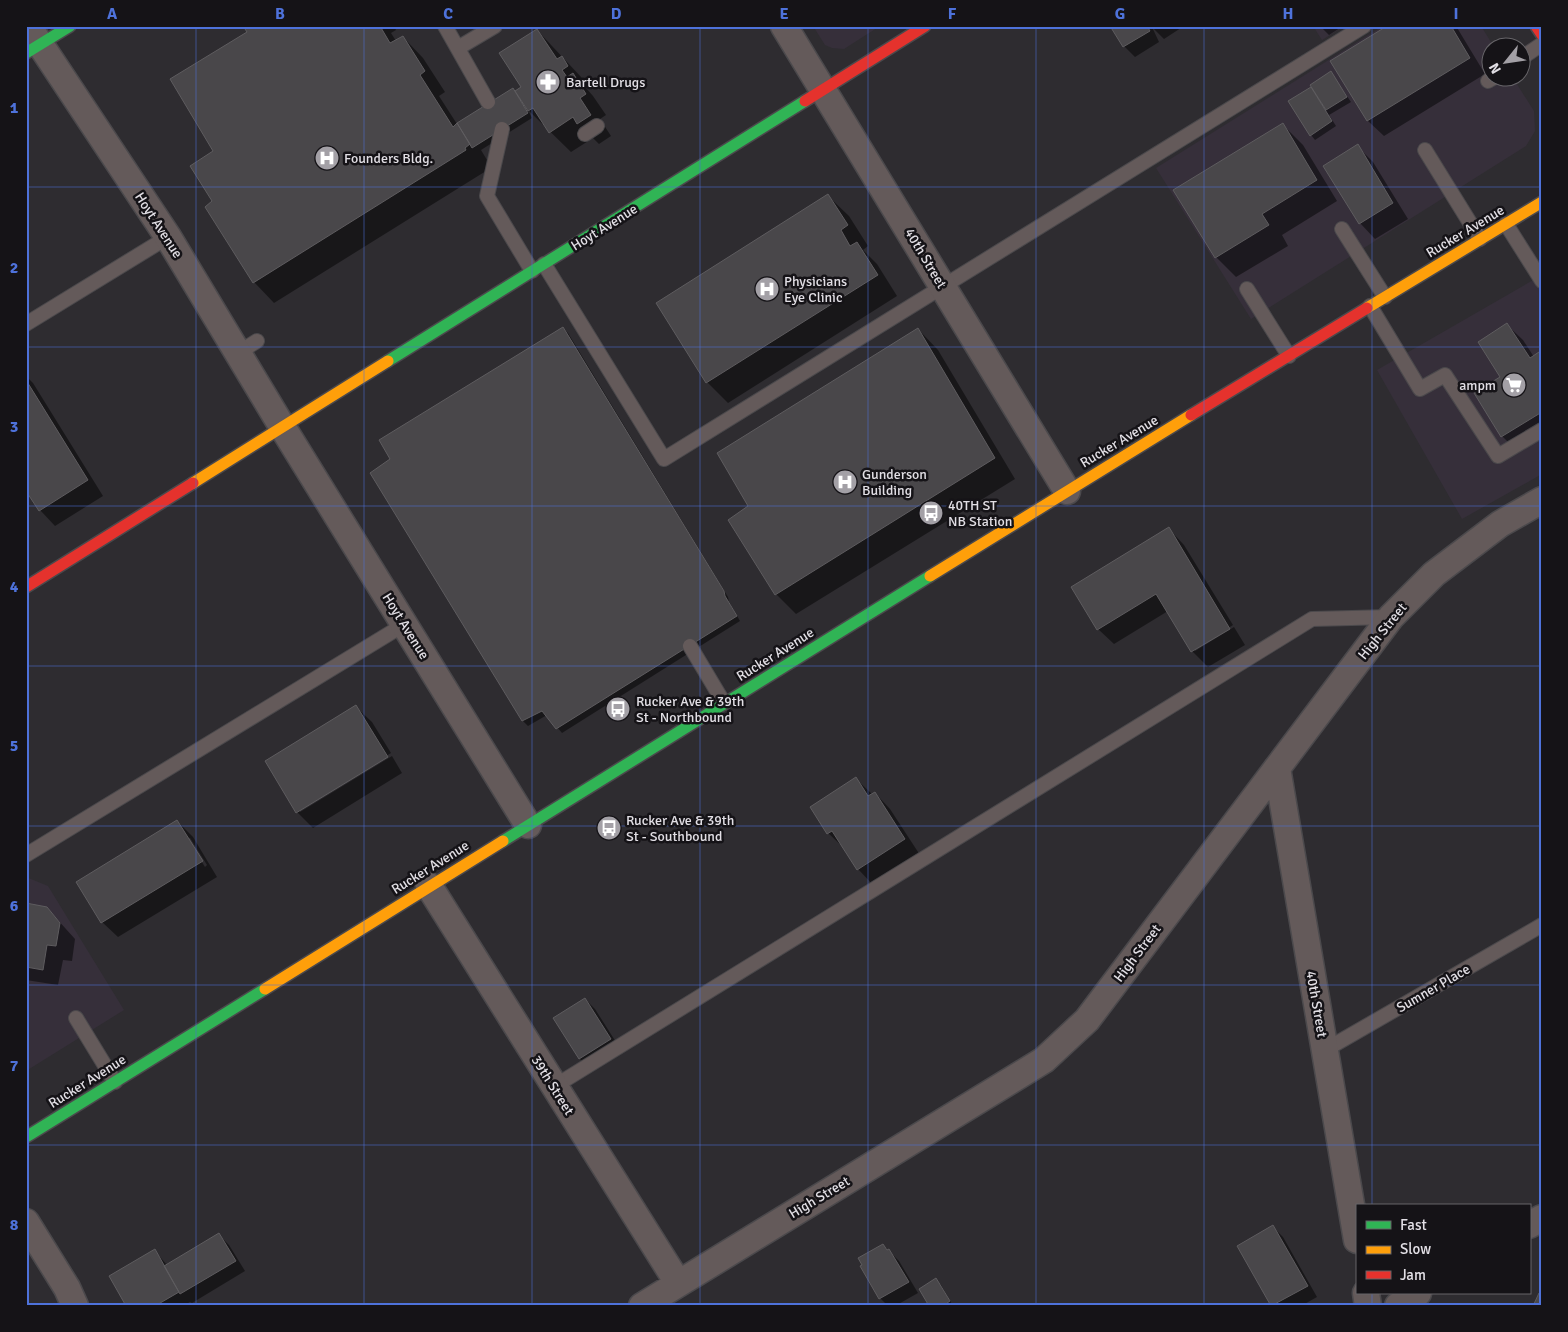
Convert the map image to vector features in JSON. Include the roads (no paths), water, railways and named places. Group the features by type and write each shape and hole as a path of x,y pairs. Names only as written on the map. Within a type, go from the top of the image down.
{"main road":[{"path":"31,41 70,26"},
{"name":"Hoyt Avenue","path":"26,586 283,428 925,26"},
{"path":"1536,26 1542,35"},
{"name":"Rucker Avenue","path":"26,1136 1068,491 1542,202"}],"street":[{"name":"40th Street","path":"784,26 1068,491"},
{"name":"Hoyt Avenue","path":"31,41 168,238 247,347 283,428 528,825"},
{"name":"High Street","path":"642,1306 1044,1060 1087,1020 1391,617 1434,574 1500,524 1542,500"},
{"name":"40th Street","path":"1278,768 1356,1234"},
{"name":"39th Street","path":"429,886 678,1283"},
{"path":"1530,1224 1542,1218"},
{"path":"26,1222 68,1288 75,1306"},
{"path":"1398,1306 1416,1294"}],"lane":[{"path":"445,26 488,102"},
{"path":"458,48 495,26"},
{"path":"502,129 486,196 538,268 664,459 1364,26"},
{"path":"1530,52 1542,44"},
{"path":"1425,150 1480,239"},
{"path":"1506,224 1542,281"},
{"path":"1342,229 1385,298"},
{"path":"26,324 168,238"},
{"path":"1247,290 1289,356"},
{"path":"1370,306 1420,389 1446,375 1498,456 1542,430"},
{"path":"555,1086 1312,619 1391,617"},
{"path":"26,855 405,624"},
{"path":"690,646 724,703"},
{"name":"Sumner Place","path":"1325,1050 1542,925"},
{"path":"76,1018 114,1082"}],"place":[{"name":"Bartell Drugs","path":"548,82"},
{"name":"Founders Bldg.","path":"327,158"},
{"name":"Physicians Eye Clinic","path":"767,289"},
{"name":"ampm","path":"1514,385"},
{"name":"Gunderson Building","path":"845,482"},
{"name":"40TH ST NB Station","path":"931,513"},
{"name":"Rucker Ave & 39th St - Northbound","path":"618,709"},
{"name":"Rucker Ave & 39th St - Southbound","path":"609,828"}]}
